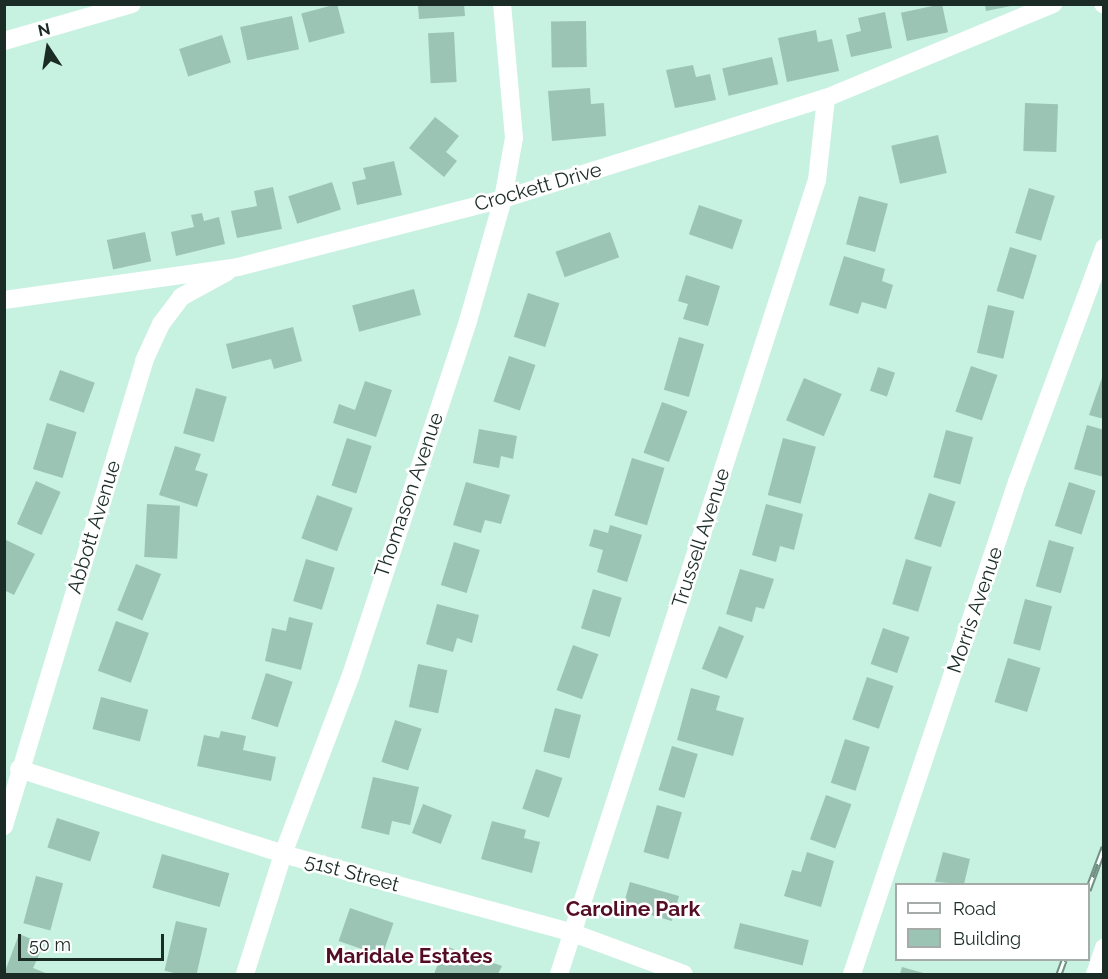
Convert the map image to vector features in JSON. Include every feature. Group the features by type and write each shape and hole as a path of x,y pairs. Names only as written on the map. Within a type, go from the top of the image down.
{"street":[{"path":"4,41 132,4"},
{"name":"Thomason Avenue","path":"245,975 283,854 351,675 468,321 503,199 514,138 502,4"},
{"name":"Crockett Drive","path":"4,300 238,267 503,199 826,98 1053,4"},
{"name":"Trussell Avenue","path":"559,975 817,180 826,98"},
{"name":"Morris Avenue","path":"852,975 1017,482 1104,248"},
{"name":"Abbott Avenue","path":"4,826 19,769 144,361 160,324 181,297 238,267"},
{"name":"51st Street","path":"19,769 283,854 573,933 684,975"},
{"path":"1095,975 1104,948"}],"building":[{"path":"337,4 345,33 309,43 301,14"},
{"path":"418,4 464,4 465,16 419,19"},
{"path":"942,4 948,32 907,41 901,13"},
{"path":"985,5 1011,5 1011,6 986,11"},
{"path":"885,12 892,48 851,57 846,35 861,31 858,18"},
{"path":"292,16 299,49 247,60 240,27"},
{"path":"586,21 587,67 552,68 551,22"},
{"path":"816,30 818,42 832,39 839,71 787,82 778,38"},
{"path":"454,32 457,82 431,83 428,33"},
{"path":"222,35 231,63 188,76 179,49"},
{"path":"772,57 778,84 729,96 722,68"},
{"path":"693,65 696,77 710,74 716,100 675,108 666,70"},
{"path":"590,88 591,104 604,103 606,136 552,141 548,91"},
{"path":"1025,103 1058,104 1056,152 1023,151"},
{"path":"435,117 459,136 446,152 457,161 444,177 409,148"},
{"path":"938,135 947,173 900,184 891,146"},
{"path":"394,161 402,195 357,205 352,182 366,179 363,168"},
{"path":"332,182 341,210 297,224 288,196"},
{"path":"273,187 282,229 237,238 231,211 257,206 254,191"},
{"path":"1029,188 1055,196 1041,241 1015,233"},
{"path":"859,196 888,204 875,252 846,244"},
{"path":"699,205 742,220 732,249 689,234"},
{"path":"202,213 204,221 219,217 225,244 176,256 171,232 194,227 191,215"},
{"path":"145,232 151,261 113,269 107,240"},
{"path":"610,232 619,257 565,277 555,252"},
{"path":"1010,247 1037,255 1023,299 997,291"},
{"path":"844,256 885,269 882,281 893,285 886,309 862,302 858,314 829,305"},
{"path":"686,275 720,286 708,326 683,319 688,304 678,301"},
{"path":"414,289 421,315 359,332 352,306"},
{"path":"528,293 559,303 545,347 514,337"},
{"path":"988,305 1014,311 1003,359 977,353"},
{"path":"293,327 302,361 274,369 271,359 232,369 226,344"},
{"path":"679,337 704,344 689,397 664,390"},
{"path":"509,356 535,365 520,411 493,401"},
{"path":"971,366 997,375 982,421 955,411"},
{"path":"878,367 895,373 887,396 870,391"},
{"path":"60,370 95,383 84,413 49,400"},
{"path":"1104,372 1104,419 1089,415"},
{"path":"804,378 842,394 824,436 786,420"},
{"path":"365,381 392,390 376,437 333,423 339,404 355,410"},
{"path":"196,388 227,397 214,442 183,433"},
{"path":"662,402 687,411 669,462 644,453"},
{"path":"47,423 77,432 63,478 33,469"},
{"path":"1087,425 1104,430 1104,477 1074,469"},
{"path":"479,429 517,436 513,459 501,456 499,468 473,463"},
{"path":"946,430 973,437 960,485 933,477"},
{"path":"347,438 372,446 356,494 332,486"},
{"path":"783,438 816,447 801,504 768,495"},
{"path":"175,446 201,454 195,470 208,474 197,507 159,495"},
{"path":"632,458 665,468 647,525 614,515"},
{"path":"36,481 61,492 42,535 17,524"},
{"path":"466,482 510,495 501,524 485,520 481,533 453,525"},
{"path":"1069,482 1096,491 1081,534 1055,526"},
{"path":"929,493 956,502 941,547 914,539"},
{"path":"317,495 353,508 337,551 301,538"},
{"path":"147,504 180,506 177,559 144,557"},
{"path":"766,504 803,514 794,550 780,546 776,562 752,555"},
{"path":"610,525 642,535 627,582 597,572 603,550 589,546 594,529 608,533"},
{"path":"4,539 35,554 14,595 4,590"},
{"path":"1049,540 1074,547 1061,593 1036,586"},
{"path":"454,542 480,550 467,593 441,585"},
{"path":"306,559 335,568 322,610 293,601"},
{"path":"906,559 932,567 918,612 892,604"},
{"path":"136,564 161,574 142,620 117,610"},
{"path":"740,569 774,579 764,609 756,607 752,622 726,614"},
{"path":"593,589 622,598 610,637 581,628"},
{"path":"1025,599 1052,606 1040,651 1013,643"},
{"path":"437,604 479,615 472,643 457,638 453,652 426,644"},
{"path":"289,617 313,623 301,670 265,661 272,628 286,631"},
{"path":"116,621 149,633 131,683 98,671"},
{"path":"719,626 744,636 727,679 702,669"},
{"path":"883,628 909,637 897,673 871,664"},
{"path":"573,645 598,654 582,699 557,690"},
{"path":"1008,658 1041,668 1027,712 995,702"},
{"path":"418,664 447,670 438,713 409,707"},
{"path":"266,673 293,682 278,727 251,719"},
{"path":"867,677 893,686 879,729 852,720"},
{"path":"691,688 720,696 716,710 744,718 733,756 677,740"},
{"path":"101,697 148,710 140,742 92,729"},
{"path":"555,708 581,715 569,758 543,751"},
{"path":"395,720 422,729 408,770 381,762"},
{"path":"221,731 246,736 243,750 276,757 271,781 197,766 204,735 219,738"},
{"path":"845,739 870,747 856,791 831,783"},
{"path":"672,746 698,754 684,798 659,790"},
{"path":"536,769 562,778 549,818 522,809"},
{"path":"373,777 419,787 410,825 392,821 389,835 361,828"},
{"path":"826,795 851,804 835,848 810,839"},
{"path":"423,804 452,815 441,844 412,833"},
{"path":"657,805 682,812 668,859 643,852"},
{"path":"57,818 100,832 90,861 47,847"},
{"path":"492,821 526,830 524,838 540,842 532,873 481,859"},
{"path":"807,852 834,861 821,907 784,896 792,870 801,872"},
{"path":"943,852 970,859 964,883 935,882"},
{"path":"162,854 229,873 220,907 152,888"},
{"path":"36,876 63,883 50,931 23,923"},
{"path":"630,882 679,896 672,921 623,907"},
{"path":"350,908 393,923 382,956 339,941"},
{"path":"176,921 207,928 197,974 179,974 165,971"},
{"path":"740,923 809,940 803,965 734,948"},
{"path":"19,934 44,944 33,968 48,974 4,974"},
{"path":"445,946 502,966 498,974 434,974"},
{"path":"902,967 927,974 900,974"}],"railway":[{"path":"1090,885 1104,847"},
{"path":"1059,974 1064,961"}],"district":[{"name":"Caroline Park","path":"633,909"},
{"name":"Maridale Estates","path":"409,956"}]}
